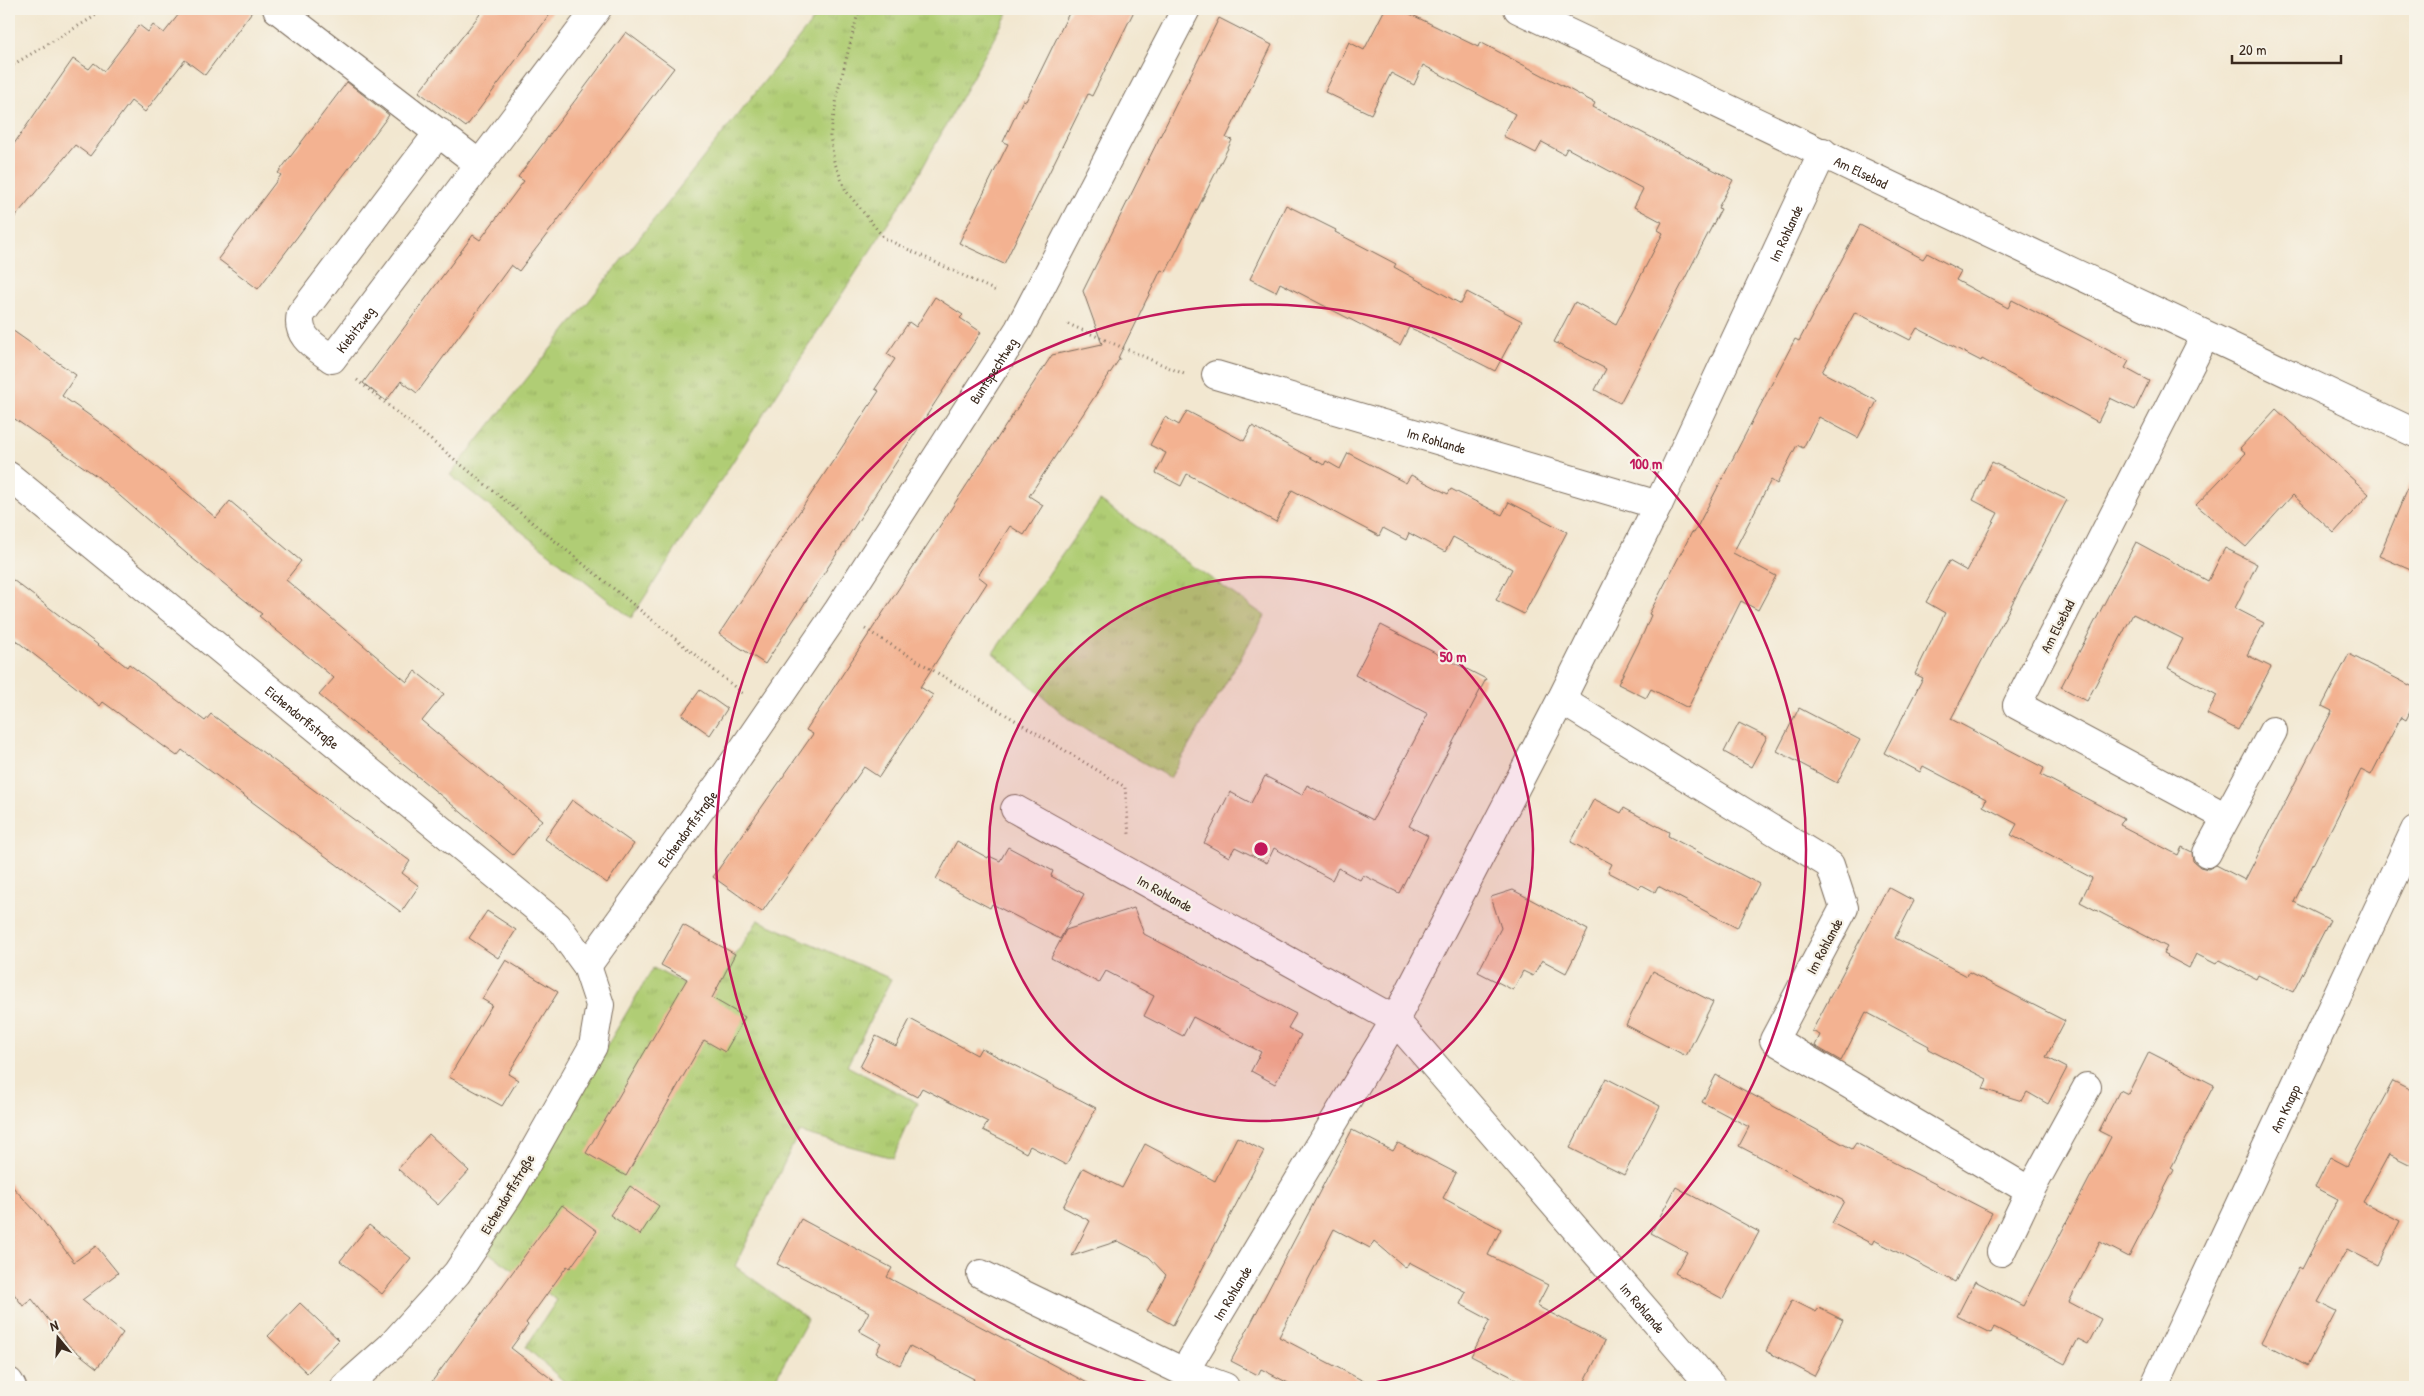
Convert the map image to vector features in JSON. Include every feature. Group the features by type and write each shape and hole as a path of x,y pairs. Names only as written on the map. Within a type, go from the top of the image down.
{"street":[{"path":"277,9 479,164"},
{"name":"Kiebitzweg","path":"438,132 301,314 298,325 304,337 332,359 597,9"},
{"name":"Buntspechtweg","path":"767,713 837,612 1019,330 1186,9"},
{"name":"Am Elsebad","path":"1518,9 1823,152 2205,336 2415,432"},
{"name":"Im Rohlande","path":"1184,1372 1395,1020 1561,700 1658,505 1823,152"},
{"name":"Am Elsebad","path":"2205,336 2017,705 2226,817"},
{"name":"Im Rohlande","path":"1216,375 1658,505"},
{"name":"Eichendorffstraße","path":"9,476 557,925 587,966 600,1005 593,1046 510,1193 457,1273 390,1347 345,1387"},
{"name":"Im Rohlande","path":"1561,700 1830,865 1844,908 1774,1040 2030,1191"},
{"name":"Eichendorffstraße","path":"587,966 724,777 767,713"},
{"path":"2207,853 2273,731"},
{"name":"Im Rohlande","path":"1015,809 1395,1020 1689,1377 1712,1387"},
{"name":"Am Knapp","path":"2154,1387 2415,830"},
{"path":"2001,1252 2030,1191 2087,1087"},
{"path":"981,1274 1184,1372 1225,1387"},
{"path":"9,1382 12,1387"}],"path":[{"path":"9,67 106,9"},
{"path":"859,9 838,87 830,136 834,162 846,191 884,238 998,292"},
{"path":"1068,324 1186,375 1216,375"},
{"path":"332,359 767,713"},
{"path":"837,612 1125,786 1132,874"}],"green space":[{"path":"822,9 1010,9 913,185 631,618 450,475"},
{"path":"1100,501 1265,616 1170,778 1070,720 993,653"},
{"path":"758,920 891,979 847,1066 918,1103 893,1158 799,1132 735,1266 808,1319 771,1387 695,1387 686,1383 683,1387 570,1387 526,1347 557,1300 486,1251 653,968 709,997"}],"building":[{"path":"183,9 254,9 205,75 185,60 145,112 131,101 90,156 75,145 9,224 9,151 73,59 89,69 94,63 104,71 139,25 148,32 153,25 164,33"},
{"path":"484,9 554,9 466,127 419,92"},
{"path":"1071,9 1135,9 1092,96 1088,94 1004,264 959,243 1008,144 1003,142 1023,100 1026,101"},
{"path":"1385,9 1400,9 1478,47 1480,42 1595,103 1593,107 1733,180 1718,208 1721,209 1620,403 1595,390 1606,369 1554,342 1575,302 1616,324 1663,233 1658,230 1662,222 1634,207 1643,189 1567,148 1564,154 1542,142 1536,153 1503,136 1515,114 1423,65 1414,85 1391,73 1371,114 1325,92 1349,42 1364,50"},
{"path":"1219,18 1272,45 1226,138 1232,140 1166,272 1161,270 1118,358 1120,358 1029,496 1043,505 1024,535 1010,526 978,576 987,583 920,687 933,695 879,777 864,767 762,912 713,877 813,734 806,730 1052,355 1102,344 1083,291"},
{"path":"626,32 674,68 519,271 511,265 417,393 401,381 386,401 363,383 473,235 480,240 524,181 518,177"},
{"path":"347,82 389,115 258,289 218,259 281,175 278,173"},
{"path":"1286,205 1336,230 1335,232 1396,264 1394,267 1461,304 1467,292 1522,321 1495,371 1409,327 1400,345 1280,283 1276,292 1250,279"},
{"path":"1860,225 1923,259 1927,253 1961,271 1956,280 2008,308 2012,300 2129,361 2125,368 2149,381 2135,410 2110,398 2098,422 1982,359 1981,361 1917,328 1910,340 1855,312 1822,372 1877,401 1858,438 1819,417 1803,448 1797,445 1777,484 1771,480 1733,553 1776,576 1758,610 1741,601 1688,708 1651,689 1646,698 1618,684 1644,632 1651,615 1649,614 1692,532 1694,533 1795,339 1799,341"},
{"path":"935,297 963,315 960,318 981,332 765,664 719,634 879,391 875,389 895,359 887,354 909,322 916,327"},
{"path":"9,328 76,375 62,396 127,442 216,518 230,501 301,561 286,580 407,682 415,671 444,694 422,721 542,820 513,855 319,695 334,678 259,616 262,614 187,554 98,477 9,415"},
{"path":"2276,409 2369,494 2334,533 2293,495 2246,547 2196,505 2246,453 2240,448"},
{"path":"1187,411 1244,441 1252,426 1324,465 1326,461 1340,469 1348,453 1406,483 1411,475 1448,494 1451,489 1502,515 1509,502 1567,532 1524,614 1496,600 1512,569 1453,537 1445,552 1409,533 1406,540 1383,528 1379,536 1292,490 1276,522 1187,474 1181,486 1156,473 1166,453 1150,445 1165,417 1179,425"},
{"path":"1992,462 2067,500 1951,719 2044,768 2041,775 2124,818 2120,825 2178,855 2182,847 2192,852 2193,861 2200,867 2208,869 2216,865 2245,880 2332,711 2322,706 2349,654 2415,688 2415,702 2406,720 2401,717 2371,775 2361,770 2294,902 2330,920 2293,992 2258,975 2256,979 2219,960 2216,964 2196,954 2189,968 2163,954 2167,947 2080,902 2092,878 2011,835 2017,824 1983,806 1986,799 1923,766 1920,772 1884,753 1923,678 1915,674 1945,613 1926,602 1949,561 1967,571 1998,513 1973,500"},
{"path":"2415,471 2415,572 2379,556"},
{"path":"2136,542 2208,581 2225,548 2257,564 2235,608 2264,623 2247,655 2271,667 2238,730 2207,714 2217,695 2168,668 2183,639 2133,614 2087,701 2061,687"},
{"path":"9,577 127,667 129,664 205,721 211,714 410,861 402,873 419,886 401,912 182,750 177,756 103,702 100,706 9,635"},
{"path":"1381,625 1486,679 1409,826 1428,836 1399,893 1363,875 1360,880 1338,868 1332,880 1274,848 1267,863 1235,847 1229,857 1204,843 1230,792 1251,803 1265,776 1302,795 1307,785 1373,820 1428,714 1355,675"},
{"path":"700,690 727,709 710,735 682,715"},
{"path":"1799,708 1860,740 1837,783 1777,751"},
{"path":"1739,723 1767,737 1751,767 1724,752"},
{"path":"1594,799 1621,813 1624,808 1669,832 1668,836 1759,884 1737,928 1658,886 1655,892 1642,885 1639,888 1608,872 1612,864 1571,842"},
{"path":"572,800 634,844 607,883 545,839"},
{"path":"957,841 988,858 989,856 1000,861 1008,847 1053,871 1051,876 1084,894 1060,939 992,904 990,908 936,879"},
{"path":"1888,887 1914,901 1895,938 1967,976 1969,972 2065,1021 2046,1057 2067,1068 2048,1104 2027,1092 2022,1101 1983,1089 1987,1079 1928,1049 1929,1046 1866,1012 1841,1061 1815,1046 1820,1035 1812,1031"},
{"path":"1513,890 1588,930 1566,973 1542,960 1533,976 1523,971 1513,990 1478,972 1501,928 1491,897"},
{"path":"1134,908 1144,934 1296,1014 1288,1028 1301,1035 1275,1084 1251,1071 1261,1052 1193,1017 1183,1036 1144,1016 1154,996 1106,971 1099,983 1051,958 1066,930"},
{"path":"487,911 516,930 498,958 469,938"},
{"path":"683,925 735,954 712,998 745,1017 725,1052 704,1040 626,1176 586,1153 687,979 661,965"},
{"path":"506,960 558,992 508,1074 518,1080 502,1106 449,1077 492,1005 482,999"},
{"path":"1653,971 1713,1002 1686,1056 1626,1025"},
{"path":"910,1019 977,1055 981,1048 1096,1108 1066,1165 1030,1146 1026,1153 983,1130 988,1122 922,1088 917,1097 860,1067 876,1036 896,1046"},
{"path":"2149,1052 2214,1085 2171,1168 2174,1170 2129,1257 2100,1242 2069,1302 2101,1319 2088,1344 2078,1339 2065,1364 1994,1327 1991,1333 1957,1316 1975,1281 2023,1306 2111,1137 2099,1131 2120,1090 2128,1094"},
{"path":"1716,1075 1852,1149 1856,1143 1992,1213 1955,1282 1874,1240 1872,1244 1832,1223 1844,1201 1739,1146 1749,1127 1702,1102"},
{"path":"1606,1078 1660,1106 1624,1175 1570,1148"},
{"path":"2393,1081 2415,1092 2415,1167 2389,1154 2363,1202 2400,1221 2378,1265 2347,1249 2318,1302 2336,1311 2307,1366 2261,1342 2299,1267 2302,1269 2338,1199 2315,1187 2330,1157 2347,1166"},
{"path":"1352,1130 1393,1151 1398,1143 1456,1173 1443,1198 1501,1229 1488,1255 1548,1285 1537,1306 1605,1341 1582,1387 1532,1387 1471,1356 1490,1320 1460,1304 1466,1292 1409,1262 1406,1268 1374,1241 1370,1248 1334,1229 1279,1337 1375,1387 1296,1387 1261,1369 1258,1375 1231,1361"},
{"path":"429,1134 469,1171 438,1205 398,1169"},
{"path":"1237,1137 1264,1151 1173,1325 1147,1311 1166,1275 1149,1257 1118,1241 1072,1256 1090,1221 1063,1207 1083,1168 1122,1188 1145,1144 1215,1181"},
{"path":"9,1183 37,1213 74,1262 96,1246 118,1273 82,1300 123,1333 97,1368 68,1345 32,1299 23,1306 9,1287"},
{"path":"630,1186 659,1206 640,1235 610,1215"},
{"path":"1676,1187 1759,1232 1723,1299 1675,1273 1687,1252 1651,1233"},
{"path":"562,1205 597,1231 570,1268 567,1266 526,1323 528,1325 511,1348 562,1387 428,1387"},
{"path":"801,1219 892,1268 887,1277 1095,1387 970,1387 974,1379 910,1346 900,1365 876,1353 881,1343 859,1331 869,1312 777,1264"},
{"path":"369,1225 411,1258 382,1294 340,1261"},
{"path":"1792,1300 1816,1312 1819,1308 1843,1320 1814,1376 1766,1351"},
{"path":"300,1303 339,1340 307,1373 268,1336"}]}
